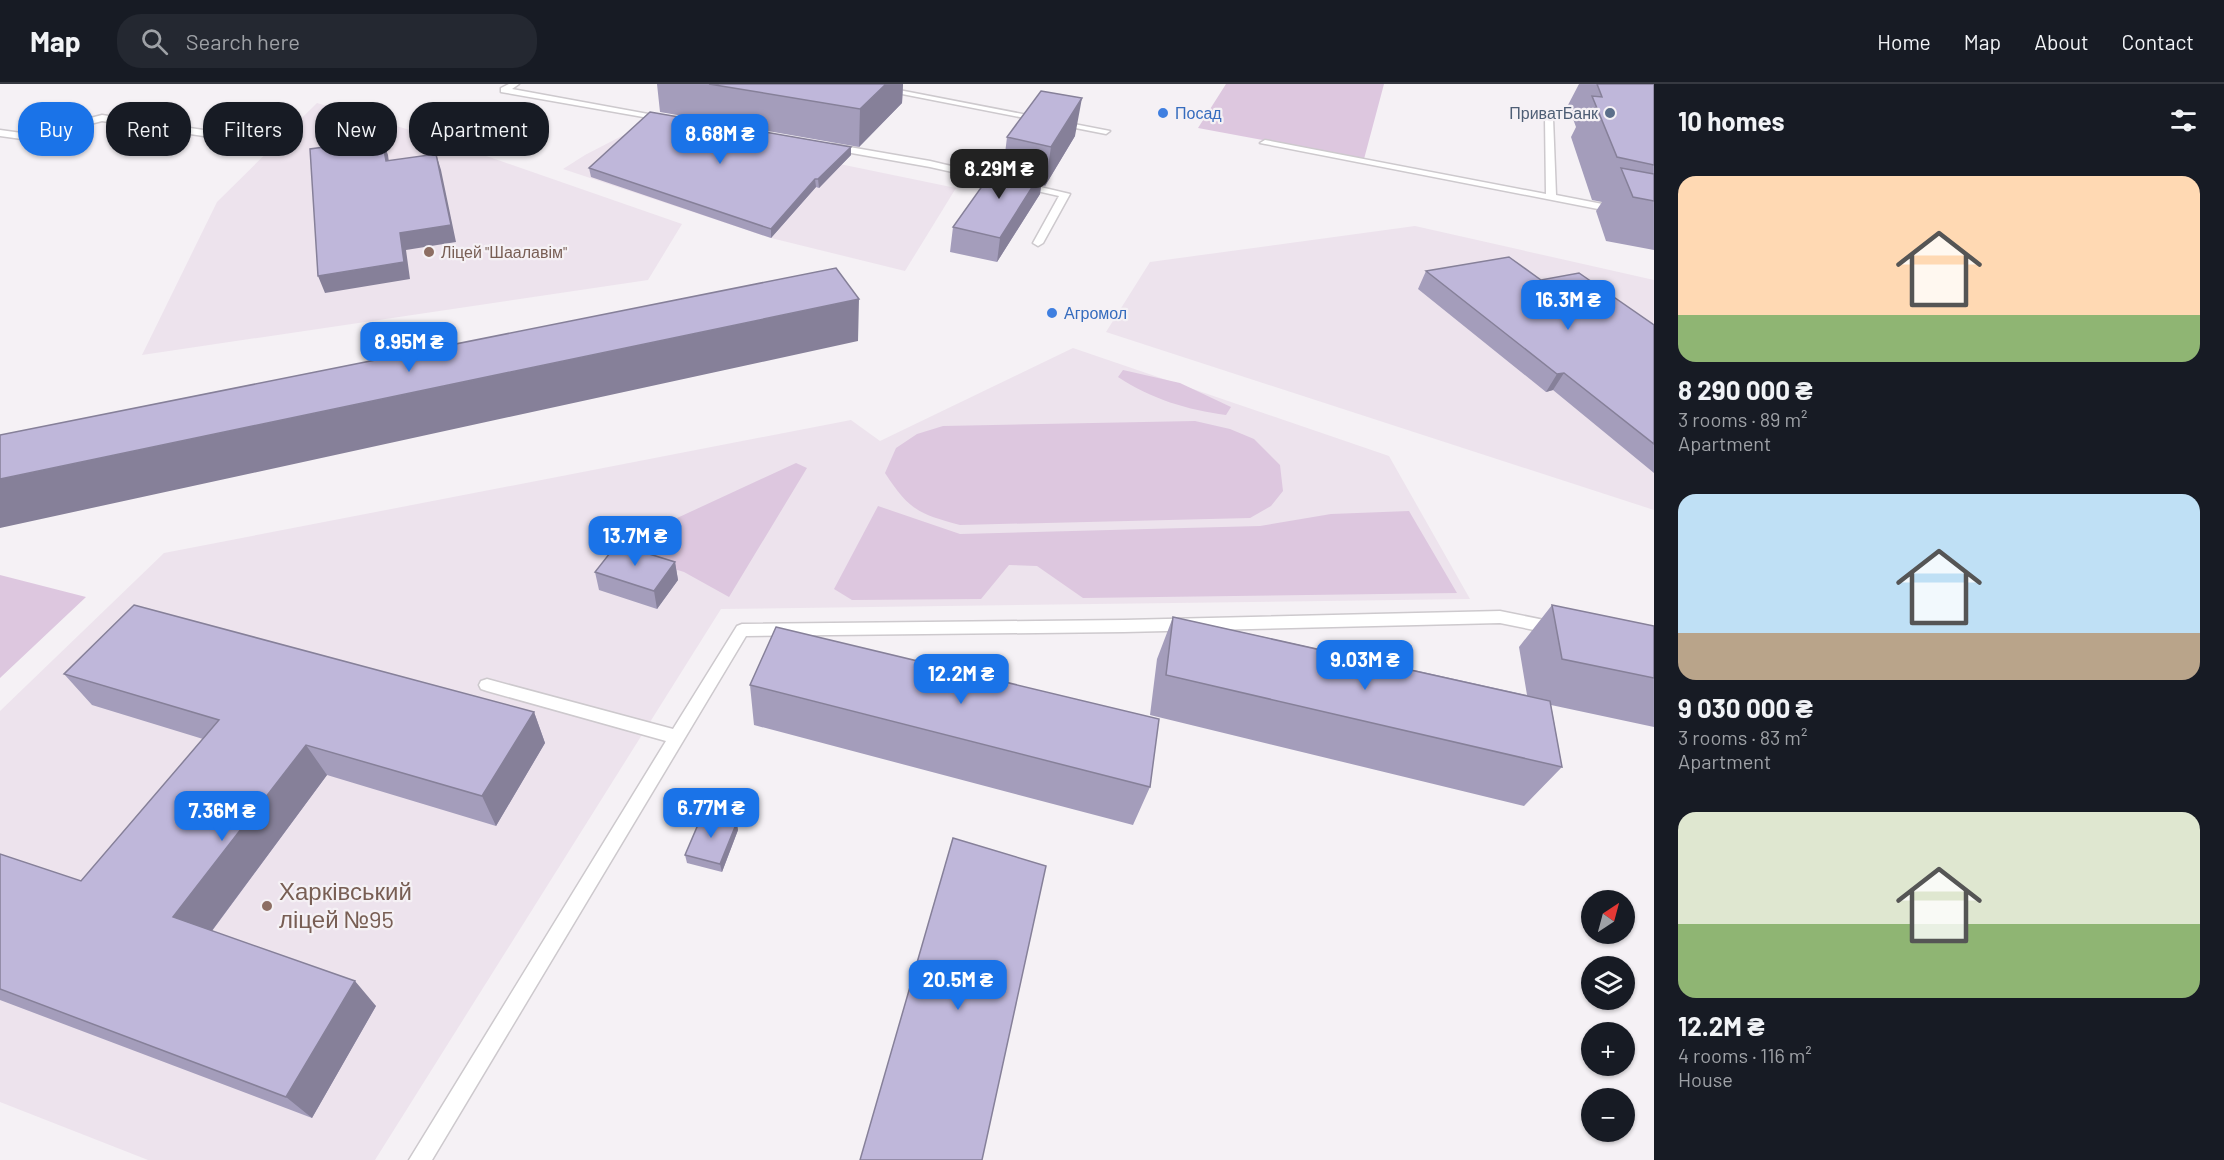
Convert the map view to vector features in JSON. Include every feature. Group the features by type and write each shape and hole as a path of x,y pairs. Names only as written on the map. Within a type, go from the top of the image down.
{"lane":[{"path":"514,84 504,90 680,121"},
{"path":"855,84 1106,131"},
{"path":"0,134 29,137 102,118 203,133"},
{"path":"1549,118 1551,198"},
{"path":"1265,143 1654,217"},
{"path":"821,145 930,164 1065,194 1038,243"},
{"path":"420,1160 742,630 1136,626 1500,617 1566,631"},
{"path":"487,685 677,737"}],"shaded area":[{"path":"1226,84 1384,84 1364,159 1198,128"},
{"name":"Ліцей \"Шаалавім\"","path":"315,105 315,156 397,156 397,126 409,130 409,156 486,156 682,224 648,280 142,355 217,202 263,156 303,156 303,117"},
{"path":"645,124 956,188 905,271 771,238 563,169"},
{"path":"1415,226 1654,280 1654,510 1106,332 1150,262"},
{"name":"Харківський ліцей №95","path":"1073,348 1389,456 1470,599 721,609 375,1160 148,1160 0,1102 0,711 164,553 851,420 880,441"},
{"path":"1123,370 1180,383 1231,407 1226,415 1170,402 1143,392 1118,377"},
{"path":"1195,421 1230,429 1254,439 1280,465 1283,491 1271,506 1250,518 960,525 916,509 901,495 885,473 896,448 917,434 943,426"},
{"path":"796,463 807,468 729,597 684,572 610,549"},
{"path":"878,506 960,534 1260,526 1331,514 1409,511 1457,593 1083,598 1037,566 1009,565 981,599 852,600 834,589"},
{"path":"0,575 86,597 0,678"}],"building":[{"path":"709,84 886,84 860,109"},
{"path":"1597,84 1654,84 1654,165 1617,157 1592,96 1602,97"},
{"path":"1041,91 1082,98 1051,147 1007,137"},
{"path":"650,112 851,147 818,179 815,179 771,229 589,168"},
{"path":"315,148 315,156 385,156 386,161 436,156 451,225 400,233 404,262 318,276 310,149"},
{"path":"1000,161 1043,170 1000,238 953,227"},
{"path":"1621,168 1654,174 1654,201 1633,197"},
{"path":"1509,257 1541,280 1579,273 1654,325 1654,444 1564,373 1557,374 1426,271"},
{"path":"836,268 859,299 0,479 0,435"},
{"path":"617,544 675,562 654,591 595,572"},
{"path":"134,605 534,712 482,796 306,745 173,917 355,981 286,1097 0,989 0,854 81,881 219,720 64,674"},
{"path":"1552,605 1654,626 1654,678 1562,659"},
{"path":"1173,617 1550,701 1562,767 1166,675"},
{"path":"776,627 1159,719 1150,787 750,685"},
{"path":"703,813 737,822 720,864 685,855"},
{"path":"953,838 1046,866 982,1160 860,1160"}],"place":[{"name":"Посад","path":"1163,113"},
{"name":"ПриватБанк","path":"1610,113"},
{"name":"Ліцей \"Шаалавім\"","path":"429,252"},
{"name":"Агромол","path":"1052,313"},
{"name":"Харківський ліцей №95","path":"267,906"}]}
